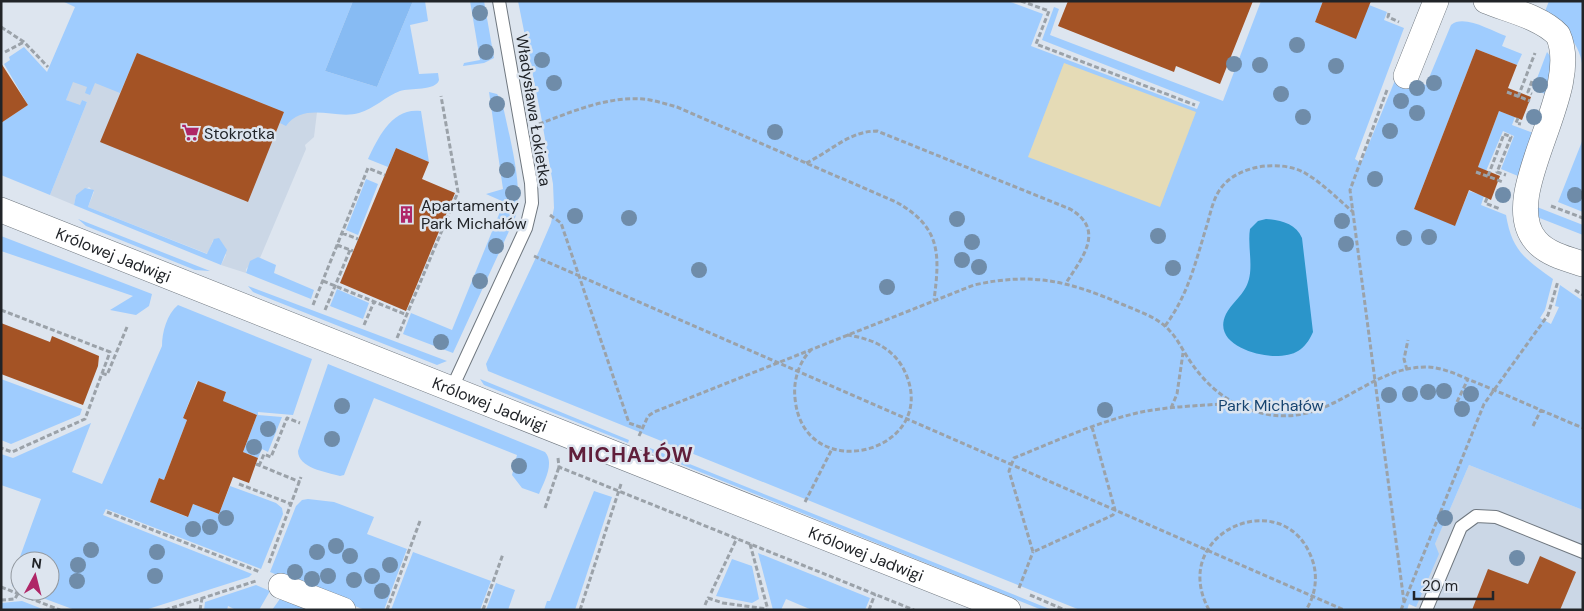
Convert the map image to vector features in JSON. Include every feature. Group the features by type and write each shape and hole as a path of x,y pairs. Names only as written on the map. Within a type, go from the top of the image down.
{"street":[{"path":"1397,81 1436,1"},
{"path":"1486,1 1553,30 1568,49 1573,61 1574,78 1571,95 1531,198 1528,221 1534,239 1548,251 1583,264"},
{"name":"Królowej Jadwigi","path":"1,210 630,459 1013,600"},
{"path":"270,580 343,610"}],"lane":[{"name":"Władysława Łokietka","path":"452,388 526,228 532,203 531,182 499,1"},
{"path":"1426,610 1462,528 1476,516 1496,517 1583,552"}],"path":[{"path":"1021,1 1034,3 1049,11 1036,44 1195,105"},
{"path":"1,27 24,42 48,67"},
{"path":"5,52 24,42"},
{"path":"1518,97 1525,80"},
{"path":"1397,81 1351,183 1353,212 1404,602"},
{"path":"1507,92 1530,101"},
{"path":"397,338 458,192 440,96"},
{"path":"539,124 574,111 603,104 642,99 677,107 896,202 912,211 922,221 937,248 938,272 934,300"},
{"path":"806,163 845,139 867,131 878,131 1070,209 1082,219 1090,238 1087,250 1066,282"},
{"path":"1488,176 1504,134 1511,137 1499,168"},
{"path":"1165,326 1182,302 1215,199 1227,181 1237,175 1270,166 1296,169 1306,174 1353,212"},
{"path":"313,305 368,168 385,175"},
{"path":"1476,172 1499,181"},
{"path":"1487,198 1485,203 1507,211"},
{"path":"1531,198 1583,218"},
{"path":"549,215 561,223 629,423 643,428"},
{"path":"342,233 358,239"},
{"path":"325,310 351,250 337,245"},
{"path":"533,255 1344,610"},
{"path":"1400,610 1484,404 1548,315 1559,278"},
{"path":"580,610 630,459 648,416 777,362 934,300 974,285 992,281 1028,279 1066,282 1154,318 1165,326 1201,377 1235,403 1271,415 1313,412 1325,409 1387,376 1426,367 1439,368 1468,379 1583,428"},
{"path":"323,281 407,315"},
{"path":"364,325 374,302"},
{"path":"1,310 110,352 85,419 12,452 1,448"},
{"path":"102,373 108,375 127,327"},
{"path":"815,347 807,354 798,371 794,392 800,419 807,431 832,449 852,453 878,447 906,419 910,408 910,386 902,366 890,352 879,344 846,335"},
{"path":"1407,370 1404,359 1408,340"},
{"path":"1171,408 1177,394 1184,352"},
{"path":"1457,402 1468,379"},
{"path":"1013,600 1033,552 1009,471 1014,458 1092,427 1139,413 1171,408 1235,403"},
{"path":"1533,426 1541,410"},
{"path":"300,423 287,418 271,458 264,454 258,465 300,482"},
{"path":"1033,552 1113,515 1115,510 1092,427"},
{"path":"804,504 832,449"},
{"path":"545,508 559,467"},
{"path":"268,565 300,482 300,476"},
{"path":"581,476 914,610"},
{"path":"239,484 291,504"},
{"path":"107,512 270,580"},
{"path":"1209,610 1201,592 1200,581 1202,565 1207,550 1221,533 1239,523 1261,520 1281,525 1299,537 1311,555 1316,575 1313,596 1306,610"},
{"path":"387,610 420,521"},
{"path":"711,593 737,538"},
{"path":"705,605 708,598 723,603 768,609 750,544"},
{"path":"484,610 503,554"},
{"path":"165,610 270,580"},
{"path":"869,610 875,594"},
{"path":"200,610 202,598"},
{"path":"38,601 60,610"}],"shaded area":[{"path":"353,1 413,1 377,87 325,71"},
{"path":"82,18 317,112 314,137 305,145 306,149 260,258 258,257 246,269 246,273 221,265 226,255 213,240 208,254 88,207 94,192 89,187 76,195 74,205 50,195 87,102 82,100 80,106 66,100"},
{"path":"1266,219 1277,220 1292,226 1302,238 1313,332 1303,348 1282,356 1257,354 1237,346 1225,333 1223,324 1228,310 1244,291 1249,280 1250,229 1258,221"},
{"path":"1469,465 1583,510 1583,610 1422,610 1409,604"}],"green space":[{"path":"62,1 353,1 325,71 377,87 413,1 425,1 428,21 410,25 419,74 438,73 439,80 437,84 428,88 400,91 370,109 359,113 350,115 302,114 286,126 280,123 284,112 137,53 120,93 95,83 90,95 85,93 87,87 73,82 66,100 80,105 82,100 87,102 50,195 1,175 1,123 28,105 4,64 10,60 9,57 24,47 47,72 75,7"},
{"path":"470,1 484,1 494,58 484,63 463,66 464,63 480,60"},
{"name":"Park Michałów","path":"518,1 1008,1 1043,14 1031,46 1197,109 1200,102 1042,40 1054,7 1059,9 1050,35 1223,101 1261,1 1323,1 1315,22 1355,38 1369,5 1387,12 1384,20 1404,28 1355,159 1361,163 1398,73 1426,85 1451,25 1456,22 1470,22 1506,36 1502,46 1522,54 1517,65 1476,49 1414,209 1455,225 1469,191 1484,196 1481,205 1506,215 1512,237 1521,253 1553,279 1545,310 1540,318 1551,324 1559,307 1555,306 1560,285 1583,301 1583,510 1469,465 1435,544 1439,554 1416,607 1409,604 1407,610 1080,610 488,371 486,364 539,251 551,223 554,208 553,184"},
{"path":"1549,1 1583,1 1583,70 1582,60 1575,44 1565,31 1544,14"},
{"path":"1547,52 1551,57 1552,97 1533,89"},
{"path":"489,92 497,94 502,101 517,176 518,206 515,218 453,353 403,334 411,313 452,330 504,202 486,194 503,189"},
{"path":"411,111 421,111 429,162 396,148 388,167 368,159 376,142 394,119"},
{"path":"1499,111 1515,117 1512,125 1536,134 1518,176 1501,169 1514,136 1503,131 1486,171 1478,167"},
{"path":"1583,139 1583,212 1558,202"},
{"path":"366,179 378,184 358,235 346,230"},
{"path":"85,188 94,190 88,207 207,254 214,239 219,238 227,250 221,265 74,205 76,195"},
{"path":"1537,207 1583,225 1583,235 1537,217"},
{"path":"78,219 210,271 195,270 86,226"},
{"path":"1,236 152,294 149,306 136,315 110,310 133,296 1,251"},
{"path":"258,257 276,265 274,273 314,290 311,299 246,273 250,261"},
{"path":"248,286 447,361 437,365 253,292"},
{"path":"337,289 369,303 363,319 330,306"},
{"path":"178,305 312,359 293,415 258,412 258,415 282,417 268,452 262,449 258,458 243,452 257,415 223,401 226,392 197,381 183,418 187,420 164,480 159,478 150,502 187,517 193,504 219,514 230,486 276,503 282,508 283,514 261,569 106,509 103,515 252,574 249,577 145,610 75,610 51,601 60,601 60,551 22,551 41,499 1,485 1,454 13,458 91,423 72,472 102,484 162,346 164,329"},
{"path":"328,364 545,452 548,456 549,467 539,494 522,488 512,475 517,455 374,398 344,475 328,473 303,462 299,457 298,451"},
{"path":"1,379 82,409 80,415 11,444 1,440"},
{"path":"480,379 629,440 628,443 484,385"},
{"path":"645,446 1052,610 1042,610 643,449"},
{"path":"594,491 612,497 575,610 544,610 547,601 550,601"},
{"path":"302,500 334,502 374,517 367,534 407,549 384,610 365,610 270,572 296,506"},
{"path":"413,552 491,581 480,610 391,610"},
{"path":"758,553 870,598 865,610 812,610 786,599 781,610 773,610"},
{"path":"732,559 752,566 759,599 752,603 716,596"},
{"path":"496,583 515,590 508,610 486,610"},
{"path":"256,585 270,591 259,610 236,610 228,606 227,610 204,610 205,602"},
{"path":"282,596 317,610 272,610"},
{"path":"22,601 45,610 1,610 1,603"}],"sand":[{"path":"1064,63 1196,112 1160,207 1028,157"}],"building":[{"path":"1068,1 1253,1 1220,84 1176,66 1174,72 1058,26"},
{"path":"1323,1 1371,1 1356,39 1315,22"},
{"path":"1476,49 1517,65 1508,88 1531,97 1522,120 1499,111 1478,167 1500,176 1491,200 1469,190 1455,226 1414,209"},
{"name":"Stokrotka","path":"137,53 284,112 248,202 100,142"},
{"path":"1,63 28,105 1,123"},
{"name":"Apartamenty Park Michałów","path":"396,148 429,162 422,179 455,193 406,311 340,283"},
{"path":"1,323 50,342 52,336 99,356 98,366 83,405 1,374"},
{"path":"198,381 226,392 223,401 257,415 243,452 258,458 249,483 233,477 219,514 193,504 188,517 150,502 159,478 164,480 187,420 183,418"},
{"path":"1540,556 1576,572 1560,610 1472,610 1488,569 1528,584"}],"place":[{"name":"Stokrotka","path":"190,133"},
{"name":"Apartamenty Park Michałów","path":"407,214"}],"district":[{"name":"MICHAŁÓW","path":"631,455"}]}
